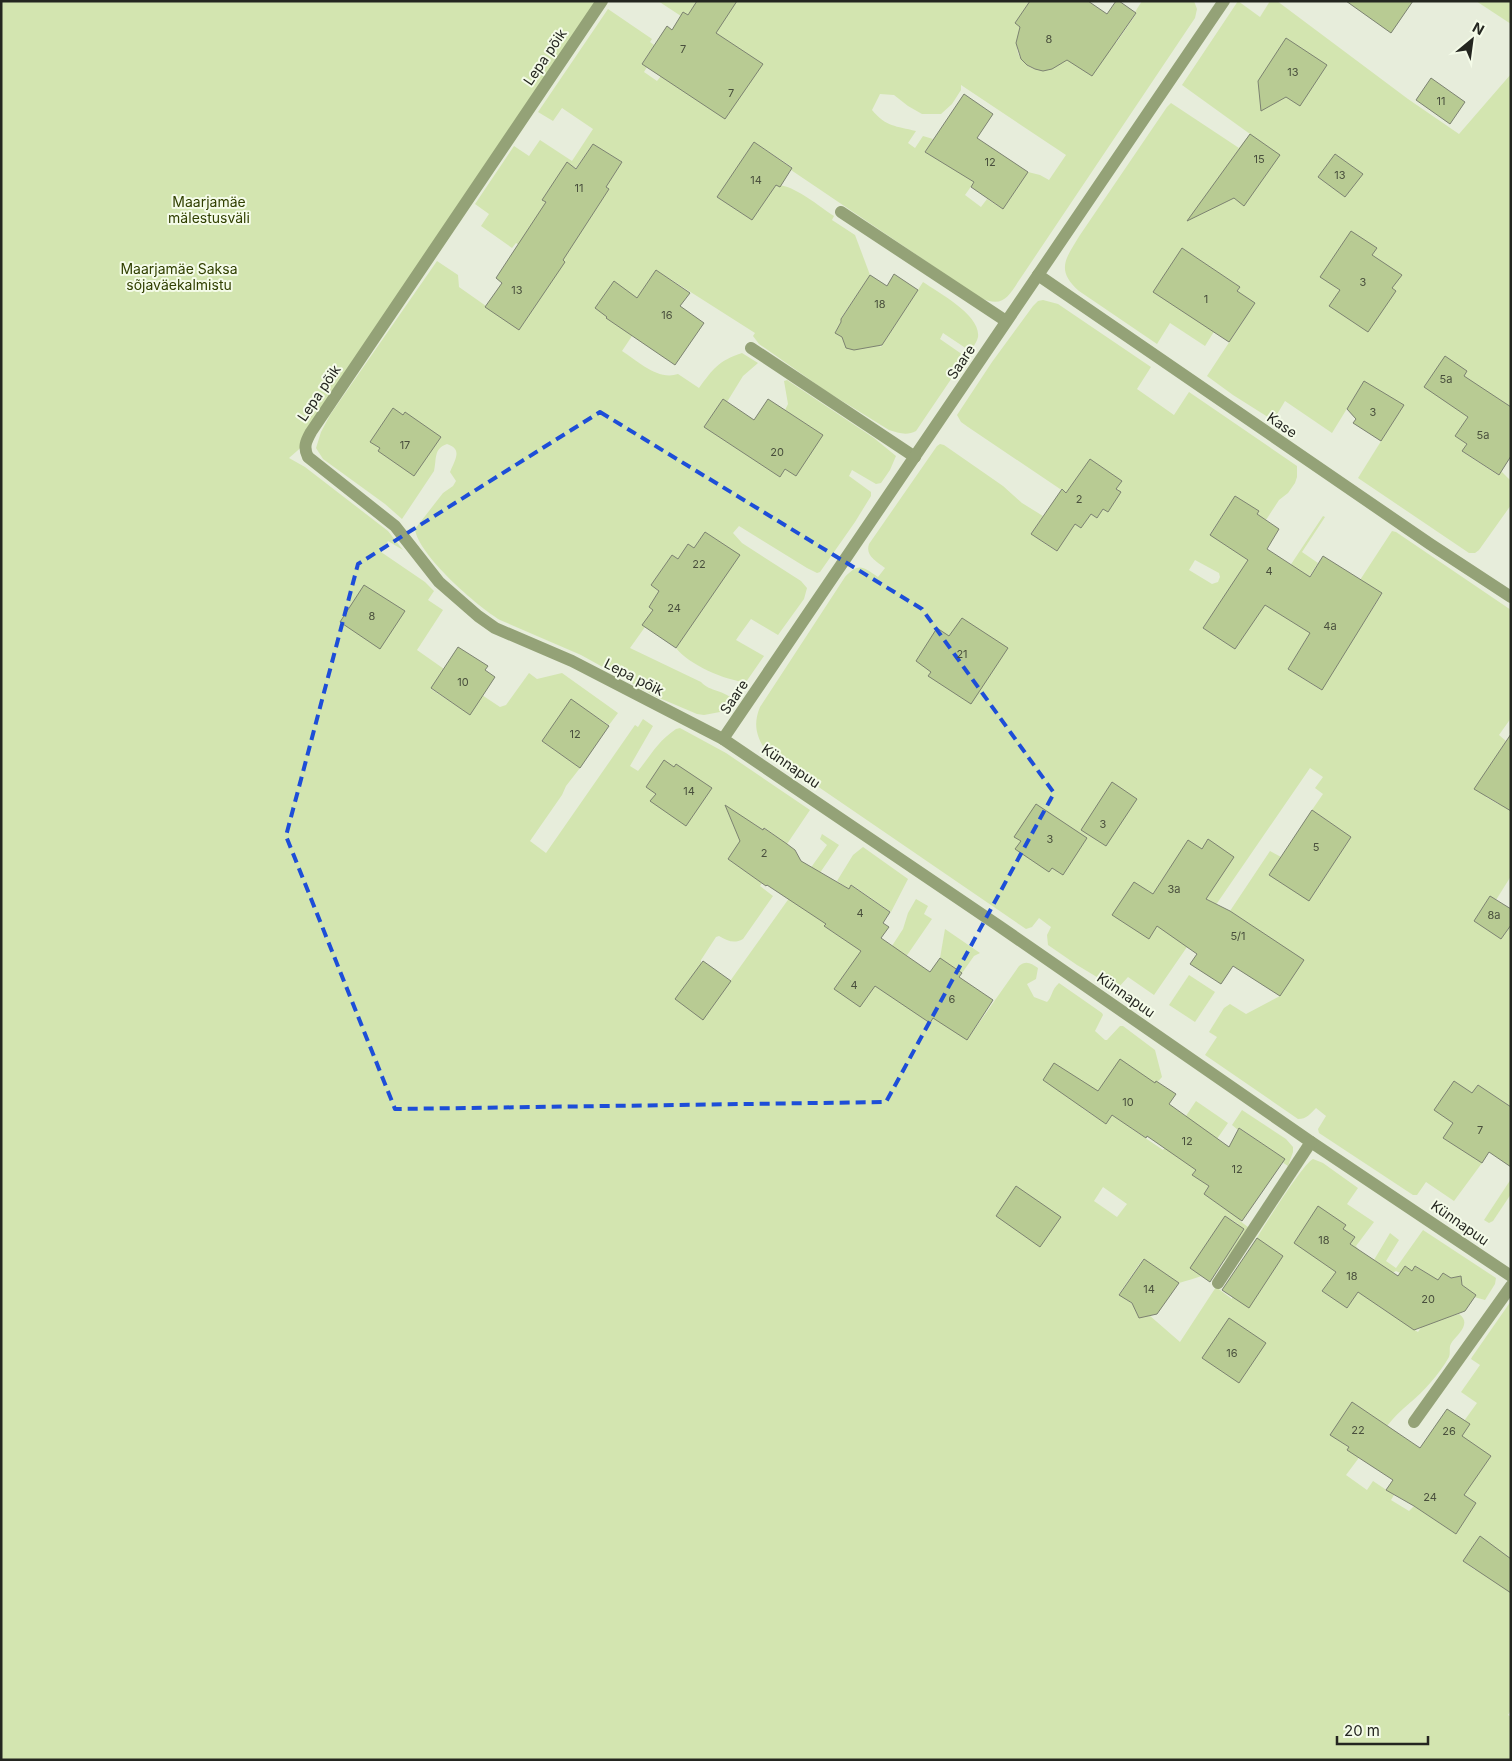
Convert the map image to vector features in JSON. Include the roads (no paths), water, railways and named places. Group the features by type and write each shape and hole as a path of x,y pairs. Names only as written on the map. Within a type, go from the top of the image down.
{"street":[{"name":"Lepa põik","path":"602,1 311,432 305,444 305,451 313,462 395,526 439,582 478,616 495,628 572,661 724,739"},
{"name":"Saare","path":"724,739 1223,2"},
{"path":"841,212 1006,321"},
{"name":"Kase","path":"1038,275 1430,544 1511,597"},
{"path":"751,348 915,457"},
{"name":"Künnapuu","path":"724,739 967,904 1311,1142 1511,1276"},
{"path":"1218,1283 1311,1142"},
{"path":"1414,1422 1511,1286"}],"park label":[{"name":"Maarjamäe mälestusväli","path":"209,210"},
{"name":"Maarjamäe Saksa sõjaväekalmistu","path":"179,278"}]}
